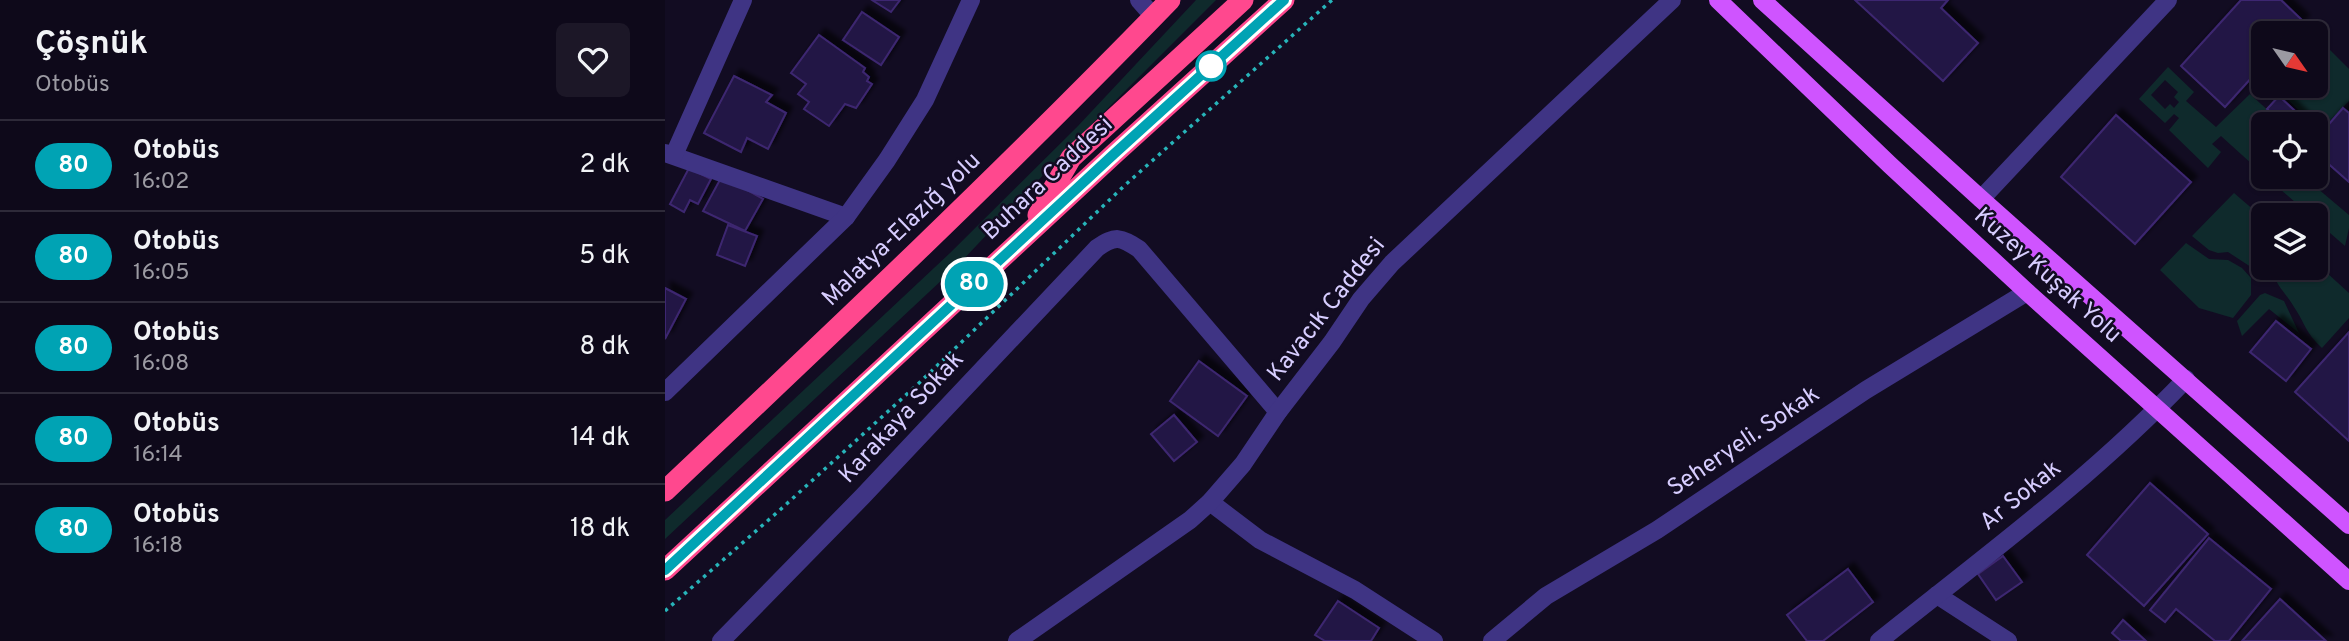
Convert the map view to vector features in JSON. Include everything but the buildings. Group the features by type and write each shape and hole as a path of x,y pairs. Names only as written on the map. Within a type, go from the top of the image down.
{"highway":[{"name":"Malatya-Elazığ yolu","path":"665,491 946,225 1055,119 1170,0"},
{"path":"1026,235 1070,158 1243,0"},
{"name":"Buhara Caddesi","path":"665,570 1284,0"}],"main road":[{"name":"Kuzey Kuşak Yolu","path":"1718,0 2027,292 2349,582"},
{"name":"Kuzey Kuşak Yolu","path":"1762,0 1980,199 2349,525"}],"street":[{"path":"743,0 670,154 846,217"},
{"path":"668,386 846,217 925,100 971,0"},
{"path":"1139,0 1154,17"},
{"name":"Kavacık Caddesi","path":"1017,641 1189,520 1210,502 1244,464 1278,412 1361,299 1392,263 1672,0"},
{"path":"1980,199 2168,0"},
{"name":"Karakaya Sokak","path":"721,641 1097,248 1110,239 1123,239 1139,249 1278,412"},
{"name":"Seheryeli. Sokak","path":"1493,641 1546,596 1657,530 1866,390 2027,292"},
{"name":"Ar Sokak","path":"1879,641 2034,519 2104,459 2186,379"},
{"path":"1210,502 1260,540 1355,590 1434,641"},
{"path":"1937,594 2008,641"}],"path":[{"path":"665,611 820,473 1125,186 1332,0"}],"green space":[{"path":"1196,0 1216,0 1083,133 959,264 665,539 665,520 950,253 1077,127"},
{"path":"2328,48 2349,69 2349,101 2328,123 2328,112 2301,112 2286,98 2328,98"},
{"path":"2168,67 2194,92 2186,101 2216,127 2250,94 2251,98 2270,112 2251,112 2251,163 2221,136 2212,144 2221,152 2208,168 2169,130 2179,118 2174,114 2165,123 2139,99","holes":["2165,80 2178,92 2174,97 2179,102 2174,108 2170,104 2165,109 2151,95"]},
{"path":"2280,189 2318,189 2349,215 2345,246 2328,231 2328,203 2296,203"},
{"path":"2234,193 2251,208 2251,267 2228,252 2209,250 2192,236"},
{"path":"2186,243 2209,259 2228,260 2242,268 2251,278 2251,295 2233,318 2199,308 2160,270"},
{"path":"2328,274 2349,293 2349,318 2322,348 2309,333 2276,280 2328,280"},
{"path":"2265,293 2284,301 2299,333 2269,309 2242,336 2237,321 2260,295"}],"bus line":[{"name":"80","path":"665,570 1284,0"}]}
